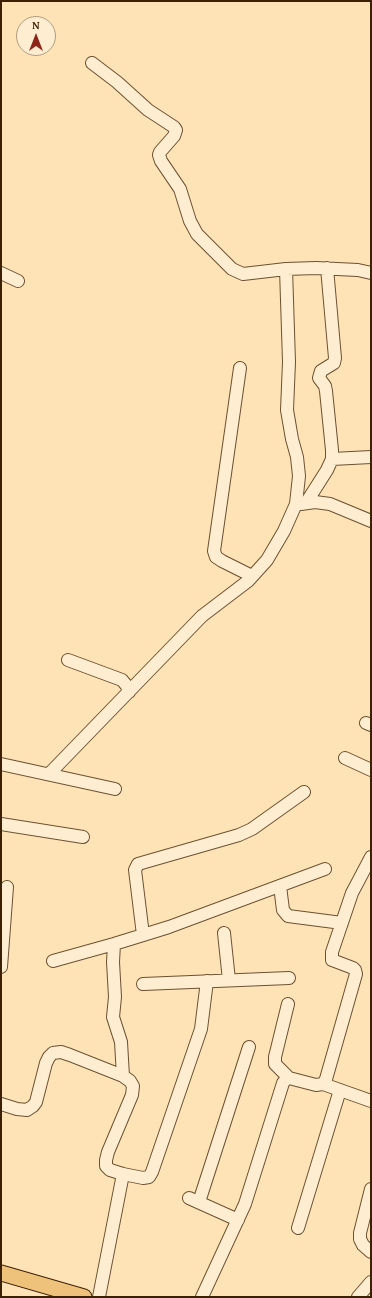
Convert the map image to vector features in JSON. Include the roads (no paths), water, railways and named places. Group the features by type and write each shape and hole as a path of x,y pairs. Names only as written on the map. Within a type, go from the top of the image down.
{"main road":[{"path":"1,1273 84,1297"}],"street":[{"path":"92,63 117,82 148,110 174,127 176,130 174,136 162,148 159,155 161,161 180,189 190,221 197,234 232,269 239,273 248,274 286,269 327,268 371,272"},
{"path":"49,774 202,616 248,581 267,560 301,504 327,470 332,459 332,450 326,391 324,384 319,378 321,372 334,363 335,358 327,268"},
{"path":"286,269 289,362 287,410 299,466 301,504"},
{"path":"1,273 18,281"},
{"path":"240,368 214,551 216,557 222,561 252,576"},
{"path":"332,459 371,457"},
{"path":"301,504 322,502 371,521"},
{"path":"68,660 122,680 127,686 129,692"},
{"path":"345,758 371,770"},
{"path":"1,764 116,789"},
{"path":"143,935 135,870 138,864 239,835 252,829 304,792"},
{"path":"1,824 83,837"},
{"path":"323,1084 326,1079 356,974 355,970 352,968 332,960 332,952 352,893 371,857"},
{"path":"54,961 169,927 325,869"},
{"path":"280,886 283,910 288,916 342,923"},
{"path":"1,967 7,887"},
{"path":"224,933 229,980"},
{"path":"114,944 116,997 114,1017 121,1042 123,1076"},
{"path":"143,984 289,978"},
{"path":"1,1104 17,1109 27,1110 33,1106 36,1102 46,1063 53,1053 61,1052 123,1076 130,1081 133,1086 132,1095 106,1160 106,1166 110,1170 123,1174 143,1178 149,1177 201,1029 207,981"},
{"path":"288,1004 275,1057 275,1064 289,1078 316,1085 323,1084 371,1101"},
{"path":"238,1220 194,1200 249,1047"},
{"path":"202,1297 238,1220 250,1189 283,1083 289,1078"},
{"path":"298,1228 340,1090"},
{"path":"99,1297 123,1174"},
{"path":"371,1189 360,1233 360,1239 363,1245 371,1252"},
{"path":"358,1297 371,1282"}]}
